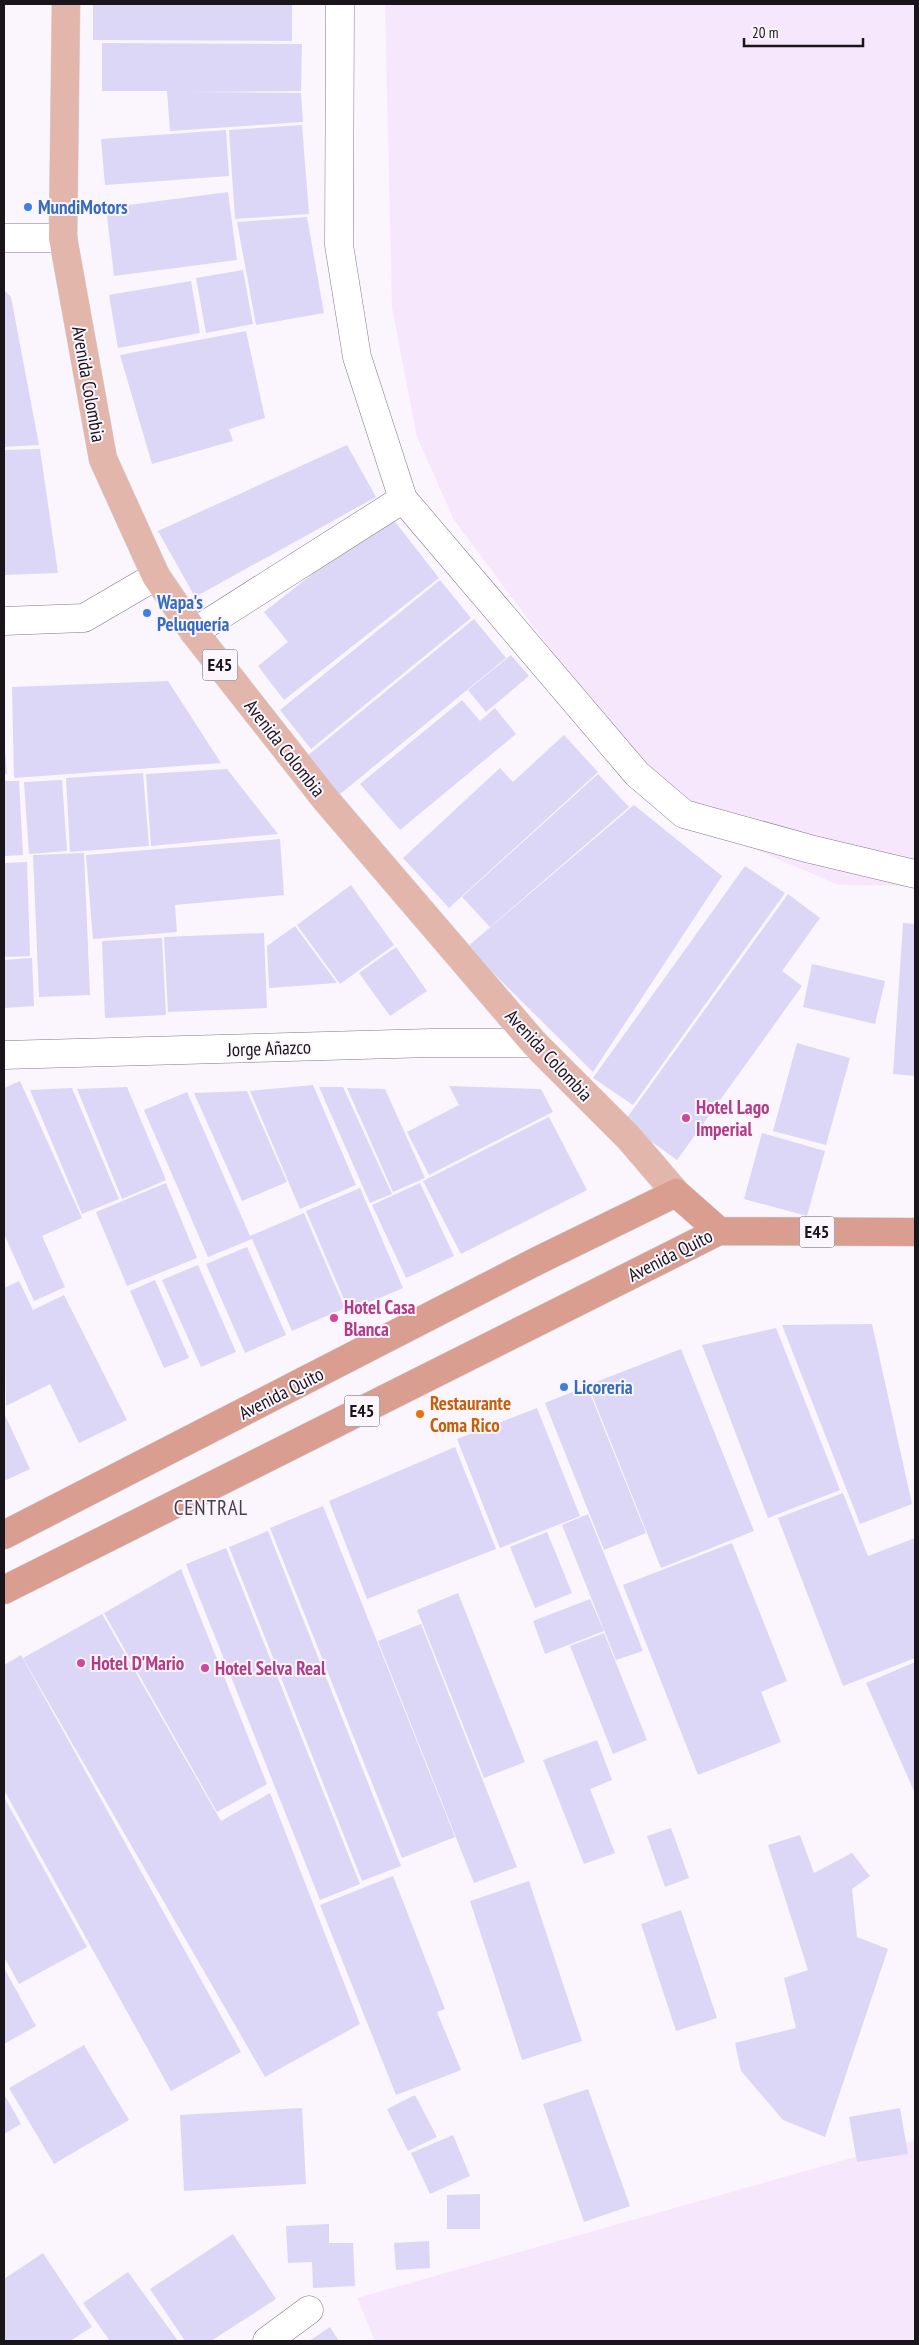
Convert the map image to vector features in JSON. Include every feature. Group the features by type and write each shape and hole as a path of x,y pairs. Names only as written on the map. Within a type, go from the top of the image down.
{"highway":[{"name":"Avenida Quito","path":"4,1535 535,1262 676,1193 720,1232 4,1590"},
{"name":"E45","path":"720,1232 915,1232"}],"main road":[{"name":"Avenida Colombia","path":"66,4 63,238 103,459 156,576 194,632 326,800 534,1043 629,1138 676,1193"}],"street":[{"path":"340,4 339,245 356,356 403,499 637,774 684,814 810,849 915,874"},
{"path":"4,238 63,238"},
{"path":"194,632 403,499"},
{"path":"4,621 84,618 156,576"},
{"name":"Jorge Añazco","path":"4,1055 431,1043 534,1043"},
{"path":"267,2341 309,2310"}],"shaded area":[{"path":"385,4 915,4 915,886 839,885 675,816 454,520 417,437 392,308"},
{"path":"915,2140 915,2341 375,2341 357,2298"}],"building":[{"path":"93,4 292,4 292,41 93,40"},
{"path":"102,43 302,44 301,91 189,92 301,93 303,122 170,131 167,91 102,91"},
{"path":"302,125 309,214 235,219 229,130"},
{"path":"226,130 229,176 105,185 101,139"},
{"path":"228,192 237,260 114,276 106,208"},
{"path":"307,217 324,313 256,325 237,222"},
{"path":"243,270 253,324 206,333 196,278"},
{"path":"191,281 200,333 118,348 109,295"},
{"path":"4,290 11,297 39,445 4,447"},
{"path":"246,331 265,418 229,429 233,441 152,464 120,355"},
{"path":"347,445 376,497 195,597 158,531"},
{"path":"40,449 58,573 4,575 4,450"},
{"path":"389,514 439,578 284,700 258,666 288,642 264,612"},
{"path":"440,580 471,618 311,749 280,710"},
{"path":"474,619 506,658 339,795 307,756"},
{"path":"511,655 529,676 486,712 468,690"},
{"path":"168,681 221,763 14,778 12,687"},
{"path":"462,700 480,721 495,708 516,734 400,830 360,784"},
{"path":"564,735 598,772 449,908 403,858 500,768 513,782"},
{"path":"4,739 7,774 4,774"},
{"path":"227,769 278,834 151,846 146,774"},
{"path":"143,773 149,846 70,852 66,778"},
{"path":"598,774 629,807 490,927 462,897"},
{"path":"62,780 67,851 29,854 24,782"},
{"path":"4,781 19,781 23,855 4,856"},
{"path":"634,805 722,876 593,1072 467,947"},
{"path":"280,839 284,895 175,905 177,932 93,939 86,855"},
{"path":"84,853 90,995 39,997 33,855"},
{"path":"27,862 30,956 4,957 4,863"},
{"path":"745,866 785,893 633,1105 593,1078"},
{"path":"351,885 394,945 340,984 297,925"},
{"path":"788,894 820,918 782,971 802,986 677,1160 624,1122"},
{"path":"903,923 915,924 915,1076 893,1074"},
{"path":"295,926 337,983 269,988 267,946"},
{"path":"264,933 267,1008 168,1012 164,937"},
{"path":"162,938 166,1015 105,1018 102,941"},
{"path":"396,947 427,991 390,1016 359,973"},
{"path":"32,958 34,1006 4,1008 4,960"},
{"path":"812,964 885,981 875,1024 803,1007"},
{"path":"797,1043 850,1058 826,1145 773,1131"},
{"path":"20,1081 82,1218 42,1236 65,1287 34,1301 4,1234 4,1088"},
{"path":"313,1085 356,1185 300,1209 250,1091"},
{"path":"449,1086 541,1089 553,1112 429,1175 407,1132 459,1105"},
{"path":"127,1087 166,1180 122,1199 77,1089"},
{"path":"319,1087 343,1087 392,1194 370,1203"},
{"path":"72,1088 119,1199 82,1214 30,1090"},
{"path":"347,1088 385,1089 425,1178 393,1192"},
{"path":"247,1091 287,1182 242,1201 194,1093"},
{"path":"187,1092 250,1236 304,1213 345,1308 292,1331 252,1239 208,1257 144,1110"},
{"path":"549,1117 587,1190 461,1254 423,1181"},
{"path":"762,1133 825,1151 807,1216 744,1199"},
{"path":"166,1183 197,1258 127,1286 96,1212"},
{"path":"420,1183 454,1256 406,1278 372,1205"},
{"path":"360,1188 403,1288 349,1311 306,1211"},
{"path":"247,1247 286,1335 245,1353 206,1264"},
{"path":"198,1265 236,1352 201,1367 162,1280"},
{"path":"155,1280 189,1358 164,1368 130,1291"},
{"path":"19,1281 33,1310 64,1295 127,1420 79,1443 50,1384 6,1406 4,1288"},
{"path":"872,1324 912,1504 860,1524 782,1325"},
{"path":"776,1328 840,1490 768,1518 702,1345"},
{"path":"681,1349 754,1531 661,1568 588,1385"},
{"path":"587,1386 646,1533 604,1550 545,1403"},
{"path":"537,1408 580,1516 500,1548 457,1439"},
{"path":"4,1413 30,1469 4,1481"},
{"path":"455,1447 496,1549 367,1599 329,1501"},
{"path":"843,1493 868,1556 915,1538 915,1658 843,1686 778,1518"},
{"path":"323,1506 455,1837 402,1858 270,1528"},
{"path":"588,1514 643,1651 616,1660 562,1525"},
{"path":"268,1531 401,1866 362,1881 229,1547"},
{"path":"547,1532 572,1593 535,1608 510,1547"},
{"path":"732,1543 787,1681 761,1692 781,1742 698,1775 623,1585"},
{"path":"226,1548 360,1884 320,1900 186,1564"},
{"path":"181,1569 267,1784 217,1812 104,1613"},
{"path":"458,1593 525,1762 484,1778 417,1610"},
{"path":"590,1599 604,1631 545,1654 533,1621"},
{"path":"102,1614 221,1821 270,1793 360,2024 265,2077 23,1658"},
{"path":"421,1624 517,1867 474,1883 378,1641"},
{"path":"604,1633 647,1740 613,1754 570,1646"},
{"path":"21,1655 241,2052 171,2091 4,1790 4,1665"},
{"path":"915,1662 915,1790 914,1791 866,1683"},
{"path":"597,1740 612,1780 590,1789 615,1853 584,1864 543,1760"},
{"path":"4,1797 87,1947 19,1984 4,1957"},
{"path":"671,1828 689,1878 665,1887 647,1836"},
{"path":"800,1835 814,1873 852,1853 870,1876 852,1889 857,1937 888,1949 825,2137 783,2120 741,2071 735,2043 796,2028 784,1978 808,1970 768,1845"},
{"path":"393,1876 445,2009 437,2012 461,2070 396,2095 320,1905"},
{"path":"529,1881 582,2041 522,2060 470,1901"},
{"path":"681,1910 717,2018 676,2031 641,1924"},
{"path":"4,1968 36,2026 4,2044"},
{"path":"84,2045 129,2120 54,2164 9,2088"},
{"path":"588,2089 630,2206 584,2222 543,2104"},
{"path":"4,2094 21,2124 4,2134"},
{"path":"415,2095 437,2137 408,2151 387,2109"},
{"path":"302,2108 306,2184 184,2191 180,2115"},
{"path":"900,2108 908,2154 857,2162 849,2117"},
{"path":"453,2135 470,2176 430,2194 411,2153"},
{"path":"480,2194 480,2229 447,2229 447,2195"},
{"path":"329,2224 329,2243 353,2243 355,2286 313,2288 312,2262 288,2263 286,2226"},
{"path":"233,2234 276,2299 211,2341 185,2341 150,2289"},
{"path":"429,2241 430,2268 396,2270 394,2243"},
{"path":"43,2253 92,2327 70,2341 4,2341 4,2279"},
{"path":"128,2272 178,2341 110,2341 83,2303"},
{"path":"330,2327 339,2341 309,2341"}],"place":[{"name":"MundiMotors","path":"28,207"},
{"name":"Wapa's Peluquería","path":"147,613"},
{"name":"Hotel Lago Imperial","path":"686,1118"},
{"name":"Hotel Casa Blanca","path":"334,1318"},
{"name":"Licoreria","path":"564,1387"},
{"name":"Restaurante Coma Rico","path":"420,1414"},
{"name":"Hotel D'Mario","path":"81,1663"},
{"name":"Hotel Selva Real","path":"205,1668"}],"district":[{"name":"CENTRAL","path":"211,1508"}]}
